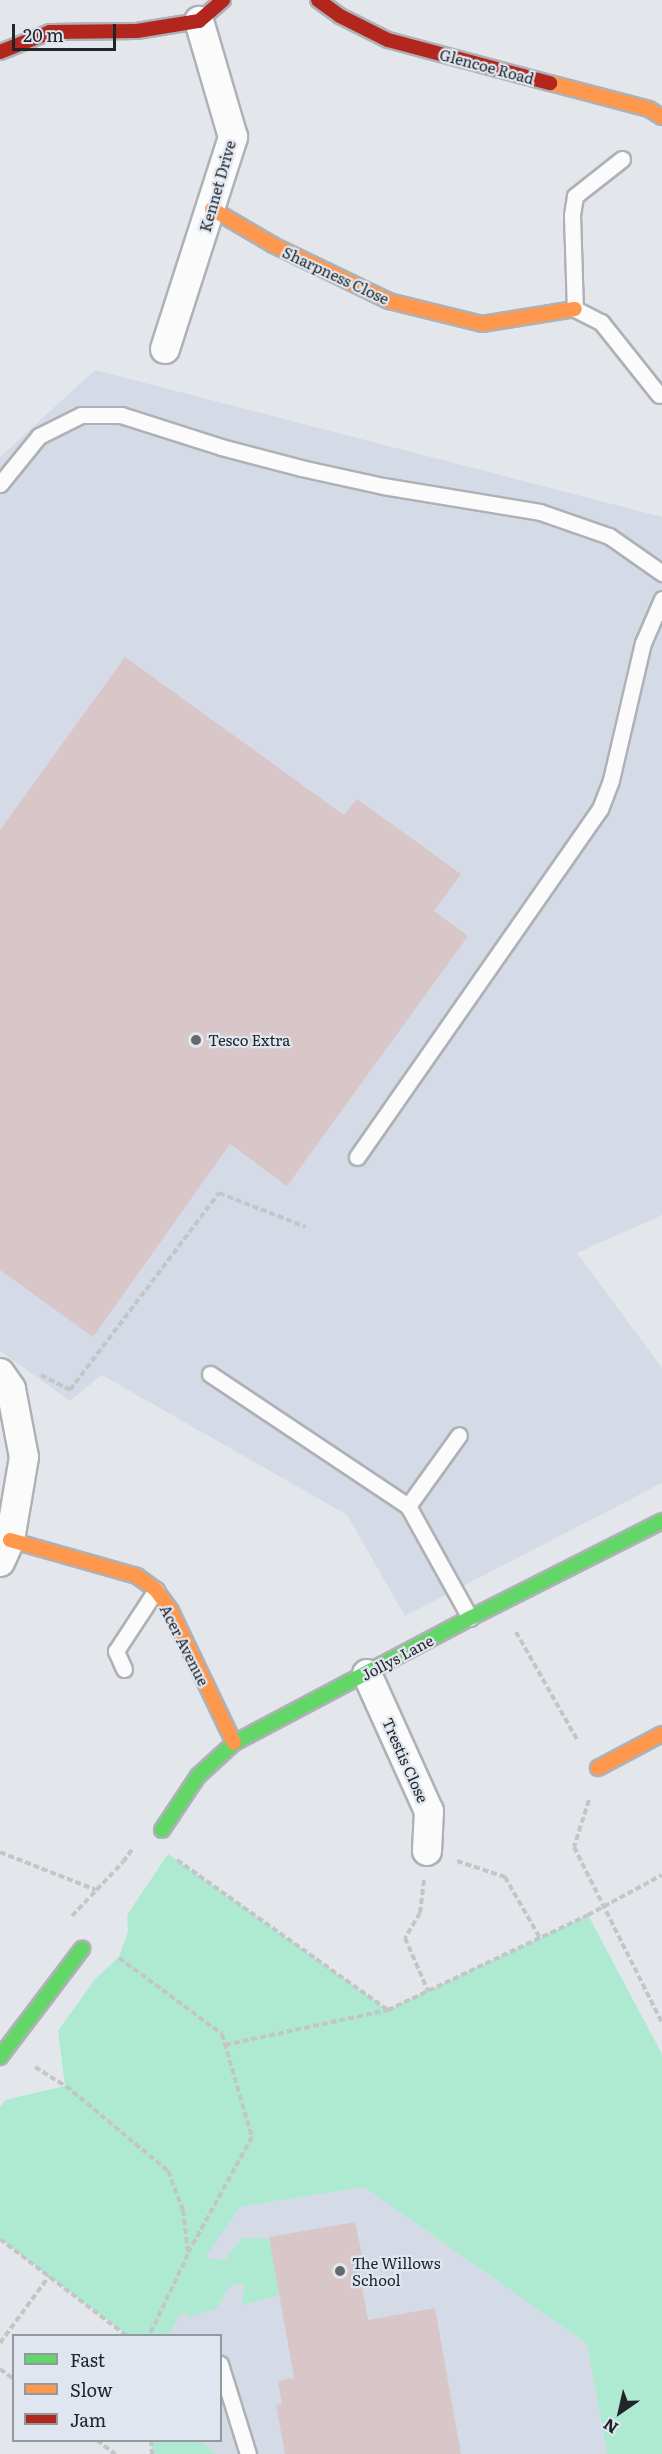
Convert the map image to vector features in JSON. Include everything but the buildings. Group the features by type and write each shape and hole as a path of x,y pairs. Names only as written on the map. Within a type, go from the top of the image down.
{"street":[{"path":"0,52 50,32 137,31 199,21 223,0"},
{"name":"Glencoe Road","path":"318,0 340,15 388,40 649,109 662,117"},
{"name":"Kennet Drive","path":"165,349 233,137 199,21"},
{"name":"Sharpness Close","path":"212,208 273,246 389,301 482,324 575,309"},
{"name":"Acer Avenue","path":"0,1373 12,1389 24,1457 5,1551 137,1576 156,1590 171,1611 234,1743"},
{"name":"Jollys Lane","path":"162,1830 198,1776 234,1743 470,1618 662,1521"},
{"name":"Trestis Close","path":"367,1674 429,1810 427,1851"},
{"path":"598,1768 662,1734"},
{"path":"4,2053 82,1948"}],"lane":[{"path":"622,159 575,196 572,215 575,309 601,322 659,395"},
{"path":"0,484 39,436 81,415 121,415 221,447 301,468 383,486 540,512 609,536 662,573"},
{"path":"357,1157 600,809 611,780 644,643 662,599"},
{"path":"210,1374 408,1506 470,1618"},
{"path":"408,1506 459,1435"},
{"path":"124,1669 116,1651 156,1590"},
{"path":"222,2370 248,2454"}],"path":[{"path":"40,1375 70,1390 219,1193 306,1227"},
{"path":"500,1603 587,1758 598,1768 574,1847 662,2022"},
{"path":"82,1948 68,1921 123,1862 144,1832 162,1830 168,1854 388,2010"},
{"path":"428,1990 405,1938 420,1913 427,1851 505,1877 540,1938"},
{"path":"0,1852 96,1890"},
{"path":"225,2045 388,2010 540,1938 662,1875"},
{"path":"119,1958 222,2034 252,2137 188,2254 150,2334"},
{"path":"4,2053 66,2086 168,2171 183,2210 188,2254"},
{"path":"0,2239 124,2334"},
{"path":"0,2343 49,2276"},
{"path":"100,2442 115,2454"}],"shaded area":[{"path":"95,370 662,517 662,1215 577,1253 662,1368 662,1483 405,1616 347,1515 102,1375 70,1401 0,1351 0,457"},
{"name":"The Willows School","path":"364,2187 587,2344 607,2454 152,2454 151,2442 222,2442 222,2334 153,2334 240,2207"}],"green space":[{"path":"168,1854 388,2010 588,1915 662,2054 662,2454 607,2454 587,2344 364,2187 240,2207 205,2258 225,2260 242,2238 273,2239 290,2292 242,2305 245,2283 230,2286 216,2309 190,2317 182,2312 169,2334 126,2334 0,2239 0,2108 5,2100 65,2086 58,2031 96,1978 119,1957 128,1931 127,1915"},
{"path":"152,2442 202,2442 216,2454 155,2454"}],"traffic: fast":[{"path":"162,1830 198,1776 234,1743 470,1618 662,1521"},
{"path":"0,2057 82,1949"}],"traffic: slow":[{"path":"550,83 649,109 662,117"},
{"path":"212,209 273,245 389,301 482,324 575,309"},
{"path":"10,1540 137,1576 156,1590 171,1611 234,1743"},
{"path":"598,1768 662,1734"}],"traffic: jam":[{"path":"0,52 50,32 137,31 199,21 223,0"},
{"path":"318,0 340,16 388,40 550,83"}],"place":[{"name":"Tesco Extra","path":"196,1040"},
{"name":"The Willows School","path":"340,2271"}]}
